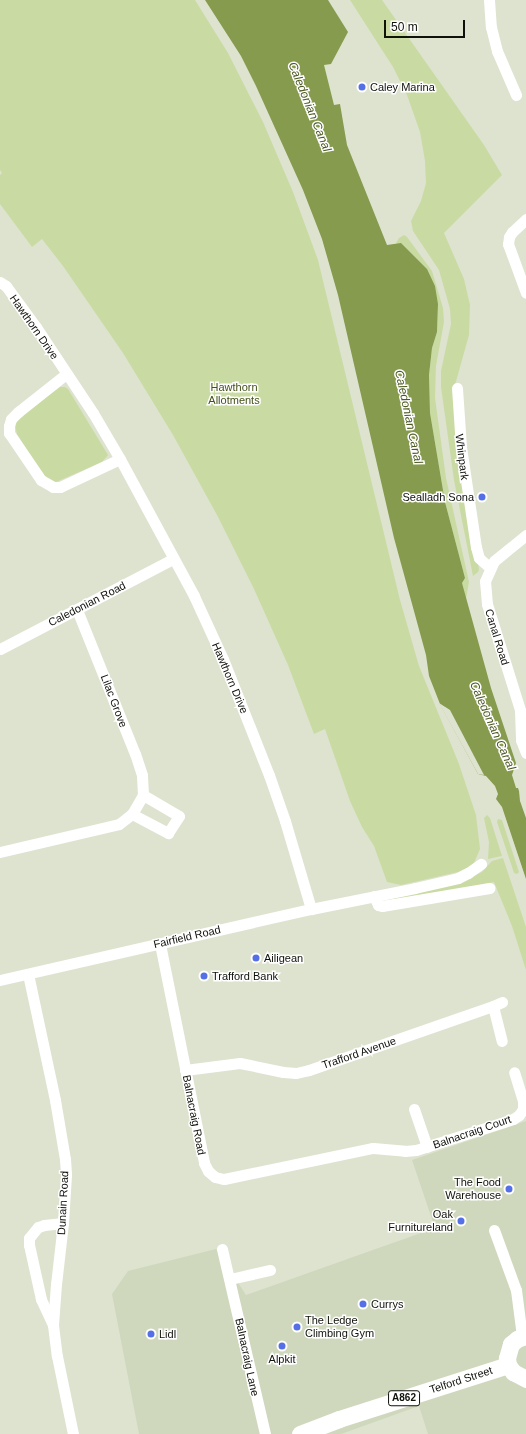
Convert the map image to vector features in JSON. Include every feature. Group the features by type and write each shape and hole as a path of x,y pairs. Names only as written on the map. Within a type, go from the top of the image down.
{"main road":[{"path":"524,1336 511,1344 508,1350 508,1365 513,1372 526,1379"},
{"name":"Telford Street","path":"300,1434 339,1419 508,1365"}],"street":[{"path":"489,0 491,27 496,51 516,95"},
{"path":"526,219 512,232 508,238 508,244 526,293"},
{"name":"Hawthorn Drive","path":"0,282 6,286 36,327 66,374 93,412 120,459 206,621 243,708 285,821 311,908"},
{"path":"66,374 11,419 9,433 41,480 53,487 60,487 120,459"},
{"name":"Whinpark","path":"457,388 460,447 476,547 479,558 490,568"},
{"name":"Canal Road","path":"526,535 494,561 485,581 487,604 520,710 521,740 526,753"},
{"name":"Caledonian Road","path":"0,649 173,559"},
{"name":"Lilac Grove","path":"77,610 135,754 142,775 143,795"},
{"path":"0,852 119,824 132,814 143,795 179,816 168,833 132,814"},
{"name":"Fairfield Road","path":"0,980 311,908 458,878 468,874 482,864"},
{"path":"374,896 378,906 382,906 489,888"},
{"name":"Balnacraig Road","path":"160,944 204,1163 208,1171 215,1177 224,1178 374,1148 392,1150"},
{"name":"Dunain Road","path":"28,974 55,1100 65,1159 66,1175 63,1223 53,1325 57,1356 73,1434"},
{"name":"Trafford Avenue","path":"185,1070 240,1063 283,1072 296,1073 309,1070 497,1004 502,1041"},
{"name":"Balnacraig Court","path":"392,1150 405,1151 427,1147 513,1119 519,1115 523,1109 523,1101 514,1072"},
{"name":"Balnacraig Court","path":"414,1109 427,1147"},
{"path":"53,1325 41,1299 29,1245 29,1238 38,1227 44,1224 63,1223"},
{"path":"494,1230 516,1290 524,1336"},
{"name":"Balnacraig Lane","path":"222,1249 265,1434"},
{"path":"230,1279 270,1270"}],"shaded area":[{"path":"526,1121 526,1434 428,1434 419,1406 341,1434 139,1434 112,1294 128,1271 216,1249 246,1295 435,1228 412,1160"}],"green space":[{"name":"Hawthorn Allotments","path":"0,0 195,0 228,53 263,122 293,192 318,260 400,600 419,666 459,764 476,815 480,849 474,863 469,867 458,872 401,885 387,882 374,846 362,827 350,801 325,729 314,734 288,665 254,589 217,515 173,435 123,353 63,266 42,239 32,247 0,204 0,175 2,173 0,170"},
{"path":"350,0 382,0 484,145 502,175 444,233 464,279 470,305 469,335 455,385 472,533 479,569 473,576 454,480 441,387 441,371 451,324 450,309 439,270 413,231 411,221 421,201 426,183 425,161 420,132 407,95 393,67"},
{"path":"404,235 432,271 443,308 444,322 436,366 435,398 446,478 469,582 466,599 461,581 465,578 445,502 430,413 429,375 432,348 437,332 438,304 396,243 399,238"},
{"path":"60,387 65,387 68,389 108,455 102,462 56,482 43,475 17,434 15,425 18,418"},
{"path":"487,815 490,818 502,856 488,859 489,842 484,818"},
{"path":"498,819 502,820 519,872 517,874 514,873 497,822"},
{"path":"503,858 526,927 526,970 512,926 494,882 418,897 386,900 466,880 482,872 492,861"}],"water":[{"name":"Caledonian Canal","path":"205,0 328,0 348,32 331,64 324,65 334,105 340,104 347,145 387,245 401,243 427,269 435,286 438,304 437,332 432,348 429,375 430,413 445,502 465,578 462,583 491,688 516,763 512,775 516,788 518,788 519,791 520,801 526,818 526,879 502,807 496,799 498,794 495,786 486,776 478,774 440,704 429,676 426,655 394,538 338,295 322,239 303,190 256,86 241,56"}],"pier":[{"path":"439,703 450,710 484,775 478,774"}],"place":[{"name":"Caley Marina","path":"362,87"},
{"name":"Sealladh Sona","path":"482,497"},
{"name":"Ailigean","path":"256,958"},
{"name":"Trafford Bank","path":"204,976"},
{"name":"The Food Warehouse","path":"509,1189"},
{"name":"Oak Furnitureland","path":"461,1221"},
{"name":"Currys","path":"363,1304"},
{"name":"The Ledge Climbing Gym","path":"297,1327"},
{"name":"Lidl","path":"151,1334"},
{"name":"Alpkit","path":"282,1346"}]}
